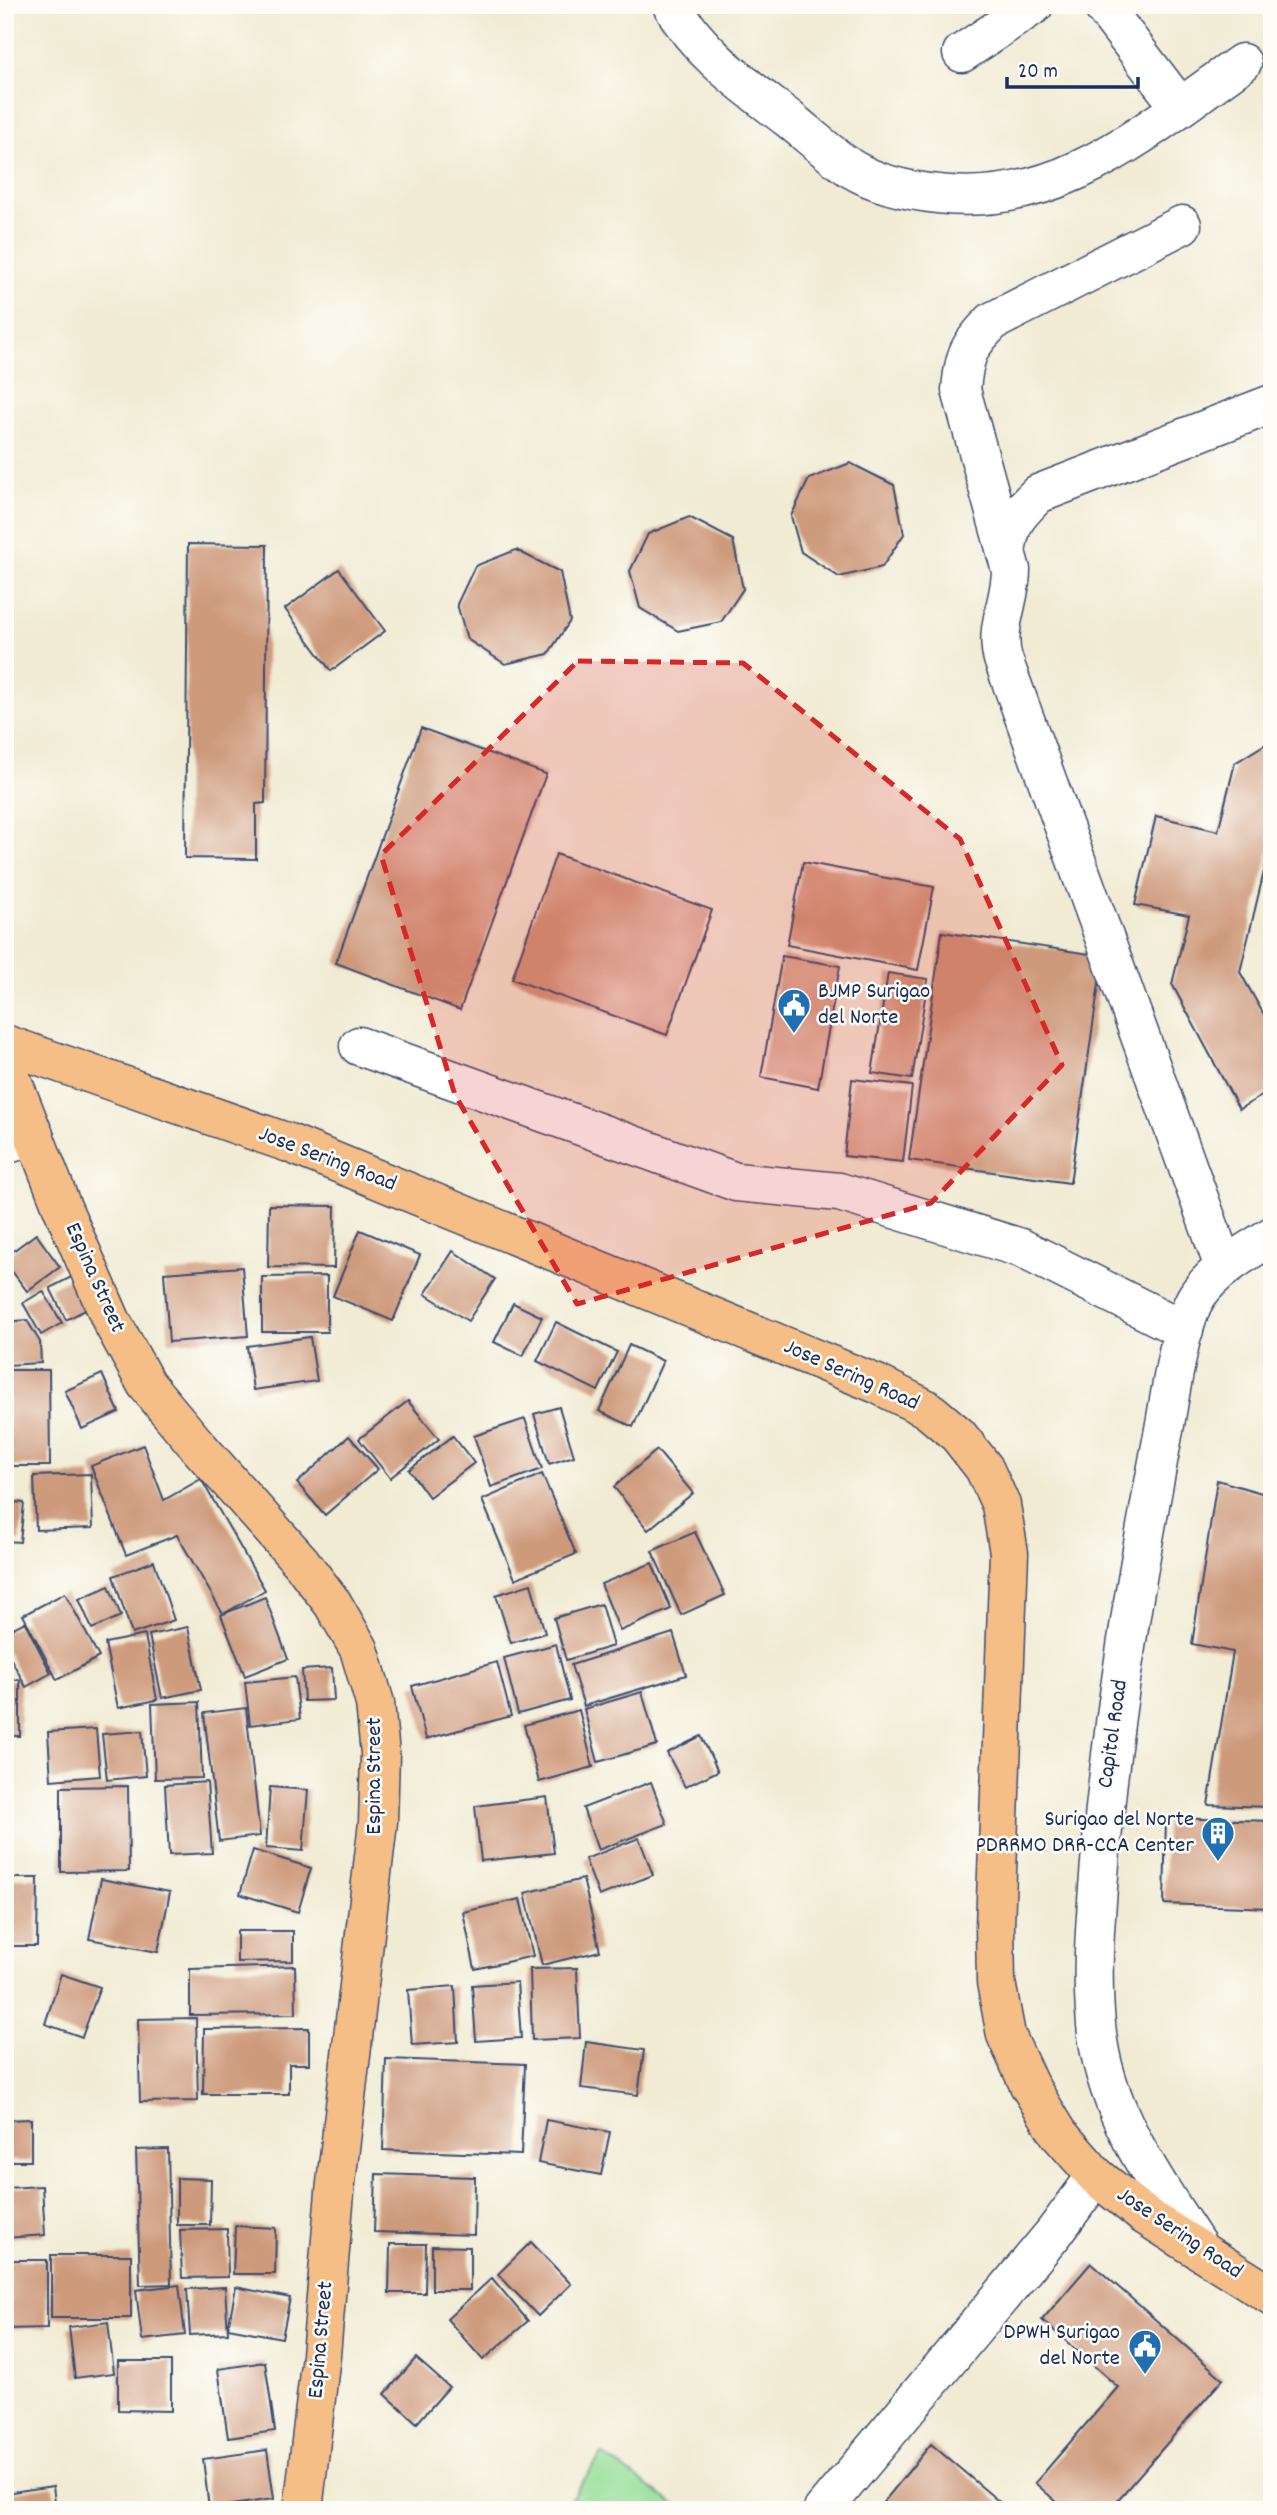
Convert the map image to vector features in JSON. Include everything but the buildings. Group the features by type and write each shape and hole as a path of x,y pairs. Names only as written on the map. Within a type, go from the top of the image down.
{"main road":[{"name":"Jose Sering Road","path":"5,1044 289,1143 496,1227 877,1384 927,1409 958,1436 984,1468 1001,1505 1009,1553 995,1926 996,1982 1006,2035 1029,2085 1059,2134 1096,2176 1144,2215 1272,2296"},
{"name":"Espina Street","path":"5,1062 20,1140 62,1207 111,1320 146,1384 301,1562 333,1604 359,1649 375,1703 380,1754 378,1822 335,2192 321,2355 303,2510"}],"lane":[{"path":"672,5 713,60 852,169 884,184 964,197 1014,193 1060,180 1102,160 1242,64"},
{"path":"962,52 1034,5"},
{"path":"1102,5 1180,107"},
{"path":"1182,225 993,321 972,342 964,365 961,390 1010,570 1011,588 1000,627 999,644 1003,659 1224,1267"},
{"path":"1006,553 1009,530 1020,513 1038,495 1272,404"},
{"path":"359,1046 736,1182 839,1192 1021,1248 1184,1330"},
{"name":"Capitol Road","path":"1200,2250 1133,2145 1112,2095 1098,2043 1093,1989 1098,1888 1109,1759 1153,1488 1184,1330 1198,1294 1224,1267 1272,1236"},
{"path":"823,2510 1054,2233 1096,2176"}],"highlighted area":[{"path":"578,661 743,663 960,839 1062,1065 931,1203 577,1304 455,1095 381,855"}],"green space":[{"path":"602,2454 683,2510 563,2510"}],"place":[{"name":"BJMP Surigao del Norte","path":"794,1035"},
{"name":"Surigao del Norte PDRRMO DRR-CCA Center","path":"1218,1863"},
{"name":"DPWH Surigao del Norte","path":"1145,2376"}]}
